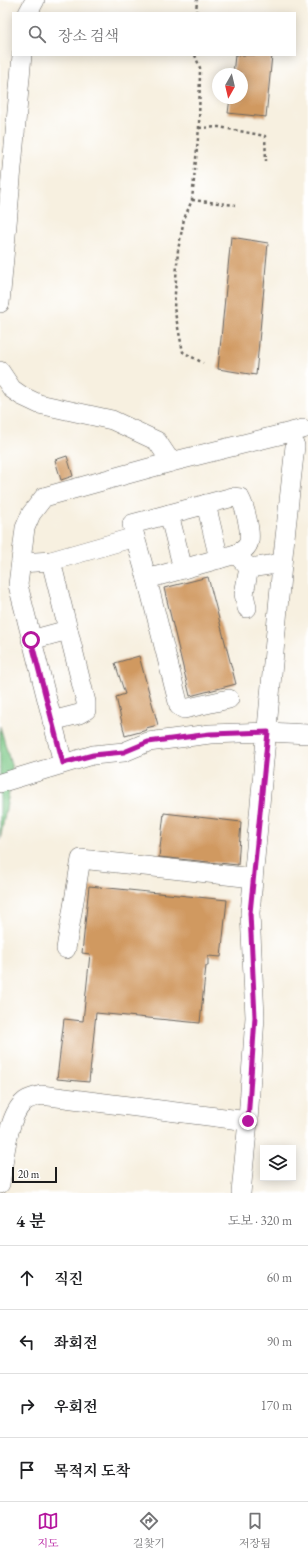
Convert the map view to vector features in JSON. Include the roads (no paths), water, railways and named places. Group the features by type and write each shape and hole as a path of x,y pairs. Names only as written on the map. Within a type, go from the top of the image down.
{"lane":[{"path":"28,12 34,0"},
{"path":"0,302 22,56"},
{"path":"0,371 12,389 22,396 39,404 112,420 157,441 171,462"},
{"path":"63,763 18,585 25,528 31,514 44,497 171,462 299,437 282,565 268,732 250,913 255,1017 248,1121 241,1193"},
{"path":"147,578 228,556 245,549 249,542 249,529 240,498 233,497 132,524 179,706 184,709 229,699"},
{"path":"206,504 228,556 249,568 276,564 282,565"},
{"path":"169,514 183,569"},
{"path":"20,563 51,561 135,537"},
{"path":"51,561 86,702 86,710 79,714 52,721"},
{"path":"247,608 244,594 249,568"},
{"path":"31,640 68,630"},
{"path":"0,783 93,755 124,752 148,742 210,734 268,732 308,734"},
{"path":"66,949 81,860 253,878"},
{"path":"0,1184 11,1121 17,1109 25,1101 41,1095 248,1121"}]}
